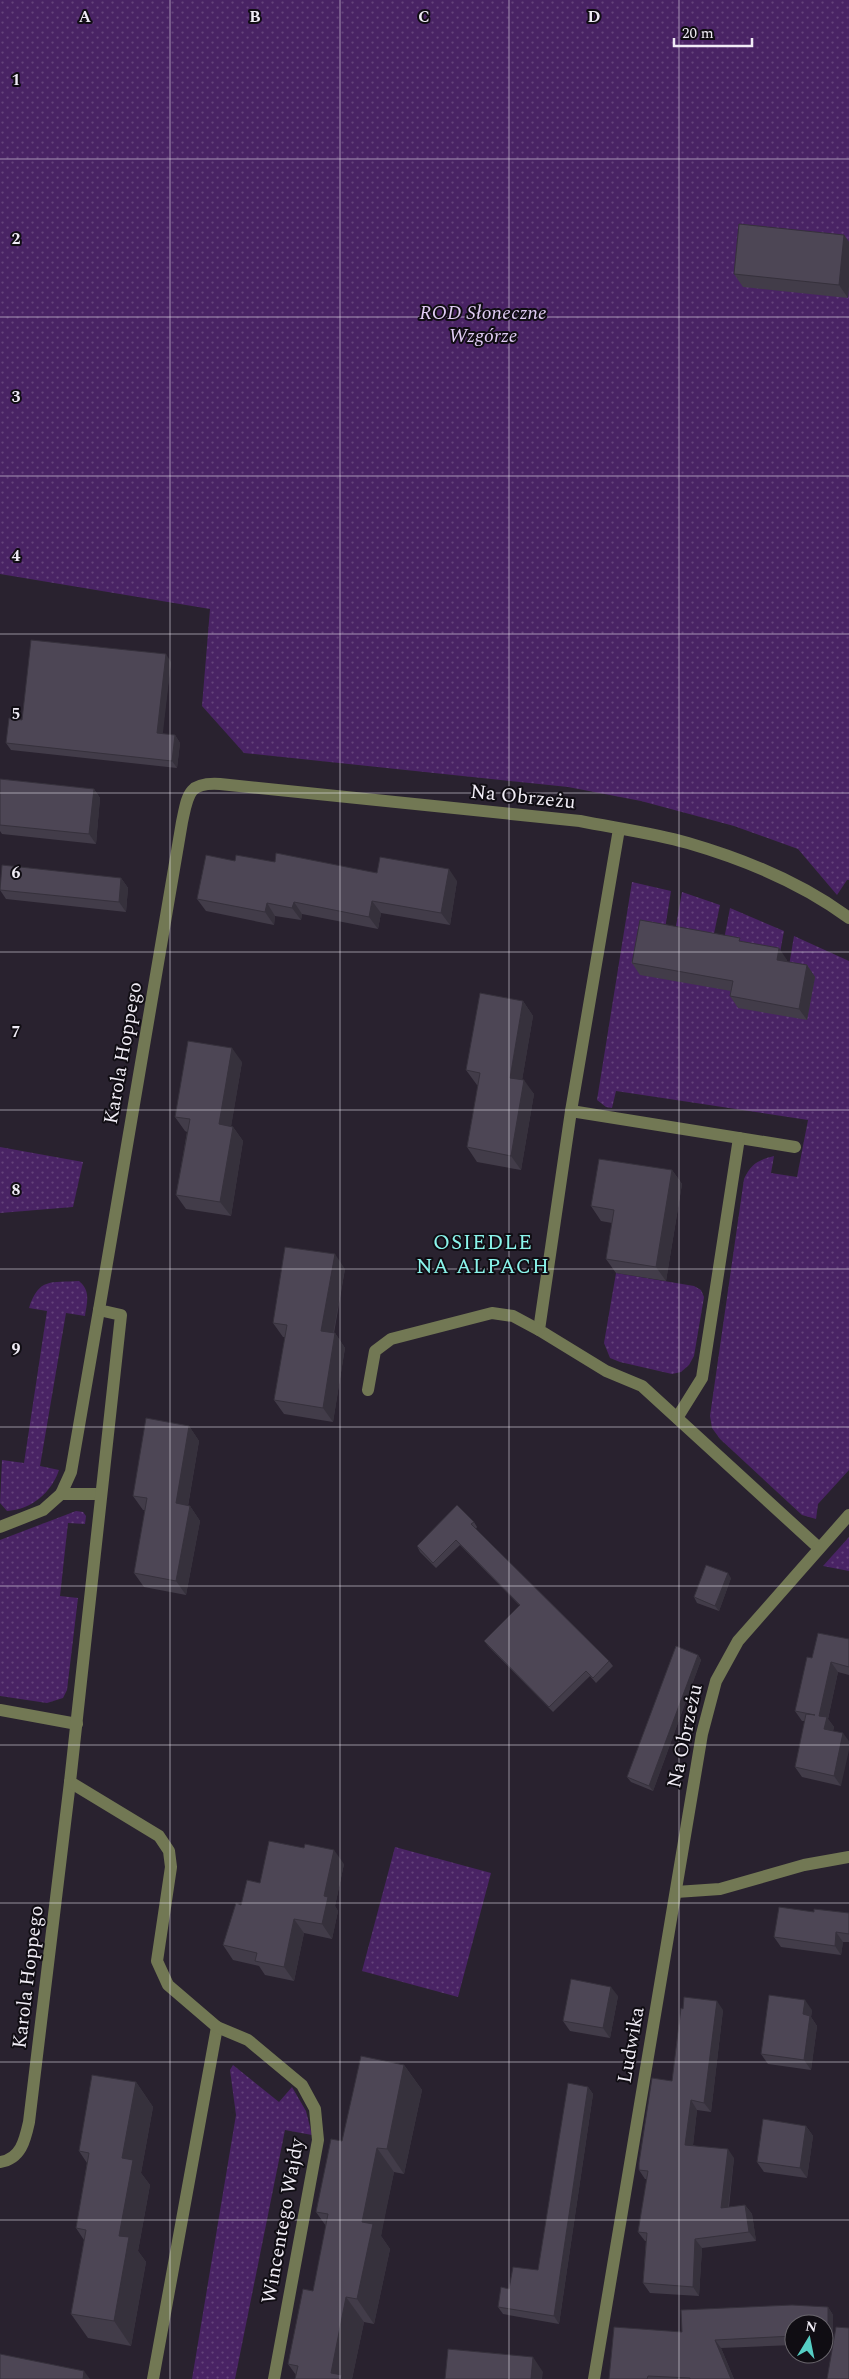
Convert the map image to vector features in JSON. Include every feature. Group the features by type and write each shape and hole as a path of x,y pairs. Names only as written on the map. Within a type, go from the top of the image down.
{"street":[{"name":"Na Obrzeżu","path":"186,803 194,787 204,783 580,821 687,843 775,875 836,908 849,918"},
{"name":"Karola Hoppego","path":"0,1527 43,1510 60,1494 71,1472 186,803"},
{"path":"539,1330 570,1111 619,829"},
{"path":"570,1111 795,1147"},
{"path":"677,1418 702,1378 739,1138"},
{"path":"70,1782 121,1315 98,1310"},
{"path":"368,1390 375,1351 391,1339 492,1313 513,1316 606,1371 642,1386 819,1548"},
{"path":"60,1494 100,1494"},
{"name":"Na Obrzeżu","path":"676,1892 702,1734 716,1681 738,1641 849,1515"},
{"path":"0,1710 77,1724"},
{"name":"Karola Hoppego","path":"0,2162 8,2161 23,2148 29,2122 70,1782"},
{"name":"Wincentego Wajdy","path":"70,1782 159,1836 168,1851 171,1867 157,1961 168,1986 218,2027 248,2040 291,2075 302,2085 315,2109 318,2140 274,2379"},
{"path":"676,1892 720,1889 804,1865 849,1857"},
{"name":"Ludwika","path":"594,2379 676,1892"},
{"path":"153,2379 218,2027"}],"green space":[{"name":"ROD Słoneczne Wzgórze","path":"0,0 849,0 849,880 847,880 837,895 798,849 734,826 641,801 568,787 244,753 202,706 210,609 0,574"},
{"path":"632,882 671,891 664,935 788,972 794,936 849,961 849,1470 818,1504 816,1519 802,1515 720,1439 712,1428 710,1416 744,1179 756,1163 774,1156 771,1173 797,1177 808,1120 616,1091 612,1108 606,1107 597,1100"},
{"path":"682,892 720,905 712,943 674,937"},
{"path":"730,908 784,931 779,958 723,945"},
{"path":"0,1147 83,1162 73,1207 0,1213"},
{"path":"616,1273 694,1286 701,1290 704,1297 694,1356 689,1365 681,1372 672,1374 610,1358 604,1343"},
{"path":"79,1281 87,1293 85,1316 66,1313 40,1466 59,1470 51,1486 39,1498 24,1507 7,1511 0,1503 2,1460 24,1463 47,1311 29,1308 37,1291 42,1286 54,1282"},
{"path":"76,1511 83,1512 86,1516 85,1524 68,1523 60,1596 78,1598 67,1690 63,1698 47,1703 0,1696 0,1540"},
{"path":"849,1537 849,1571 823,1566"},
{"path":"395,1847 491,1873 458,1997 362,1971"},
{"path":"233,2065 279,2102 292,2087 306,2111 312,2135 285,2130 235,2379 192,2379 236,2115 230,2070"}],"building":[{"path":"739,224 844,235 839,285 734,274"},
{"path":"31,640 166,654 157,733 175,735 172,761 6,743 9,718 22,720"},
{"path":"0,779 94,789 89,834 0,825"},
{"path":"276,853 377,873 380,857 449,869 441,913 372,901 369,917 294,902 292,908 267,903 265,912 197,899 206,855 235,861 236,855 275,862"},
{"path":"2,865 121,878 119,902 0,890"},
{"path":"640,920 740,938 739,941 779,948 777,960 807,965 799,1009 730,996 733,981 632,963"},
{"path":"480,993 523,1001 510,1078 524,1080 511,1156 467,1147 480,1073 466,1070"},
{"path":"188,1041 232,1048 219,1124 233,1127 220,1202 176,1195 190,1119 175,1117"},
{"path":"599,1159 672,1170 656,1267 606,1259 614,1210 591,1206"},
{"path":"285,1247 335,1254 321,1331 335,1333 323,1408 274,1400 287,1325 273,1323"},
{"path":"146,1418 189,1426 176,1503 190,1506 176,1581 134,1573 147,1498 133,1496"},
{"path":"457,1505 474,1522 471,1524 609,1661 593,1678 586,1671 549,1707 484,1641 520,1605 456,1540 433,1563 417,1546"},
{"path":"706,1565 728,1573 715,1606 694,1597"},
{"path":"818,1633 849,1639 849,1667 831,1662 819,1716 827,1717 824,1729 843,1733 834,1776 795,1767 806,1714 815,1715 795,1711 807,1657 812,1658"},
{"path":"676,1646 698,1655 649,1786 627,1777"},
{"path":"269,1841 304,1848 305,1844 334,1850 324,1896 328,1897 322,1924 294,1919 284,1967 255,1961 257,1953 223,1945 236,1903 241,1905 247,1880 260,1883"},
{"path":"779,1907 814,1912 814,1909 849,1913 849,1934 836,1932 835,1946 774,1937"},
{"path":"571,1979 611,1987 603,2028 563,2021"},
{"path":"769,1995 805,2000 803,2014 810,2016 804,2060 761,2054"},
{"path":"684,1997 717,2001 704,2103 691,2100 685,2145 728,2149 721,2208 745,2205 749,2232 695,2239 693,2287 643,2283 647,2233 638,2232 648,2171 639,2170 639,2163 652,2078 672,2081"},
{"path":"361,2056 404,2065 387,2149 377,2148 362,2222 373,2224 357,2299 346,2297 331,2373 342,2375 341,2379 295,2379 298,2366 288,2364 303,2289 313,2291 328,2214 316,2212 331,2139 342,2141"},
{"path":"92,2075 136,2082 122,2158 133,2160 119,2236 129,2237 114,2321 71,2314 86,2230 76,2228 89,2153 79,2151"},
{"path":"568,2083 588,2087 554,2316 498,2307 501,2287 509,2289 513,2267 538,2270"},
{"path":"763,2119 806,2126 800,2168 757,2162"},
{"path":"792,2305 828,2307 828,2314 784,2314 784,2336 715,2340 731,2379 648,2376 647,2379 609,2379 614,2327 682,2332 681,2310"},
{"path":"836,2327 849,2328 849,2379 827,2379 830,2364 834,2364"},
{"path":"448,2349 533,2357 531,2379 445,2379"},
{"path":"0,2354 84,2371 83,2379 0,2379"}],"district":[{"name":"OSIEDLE NA ALPACH","path":"483,1255"}]}
